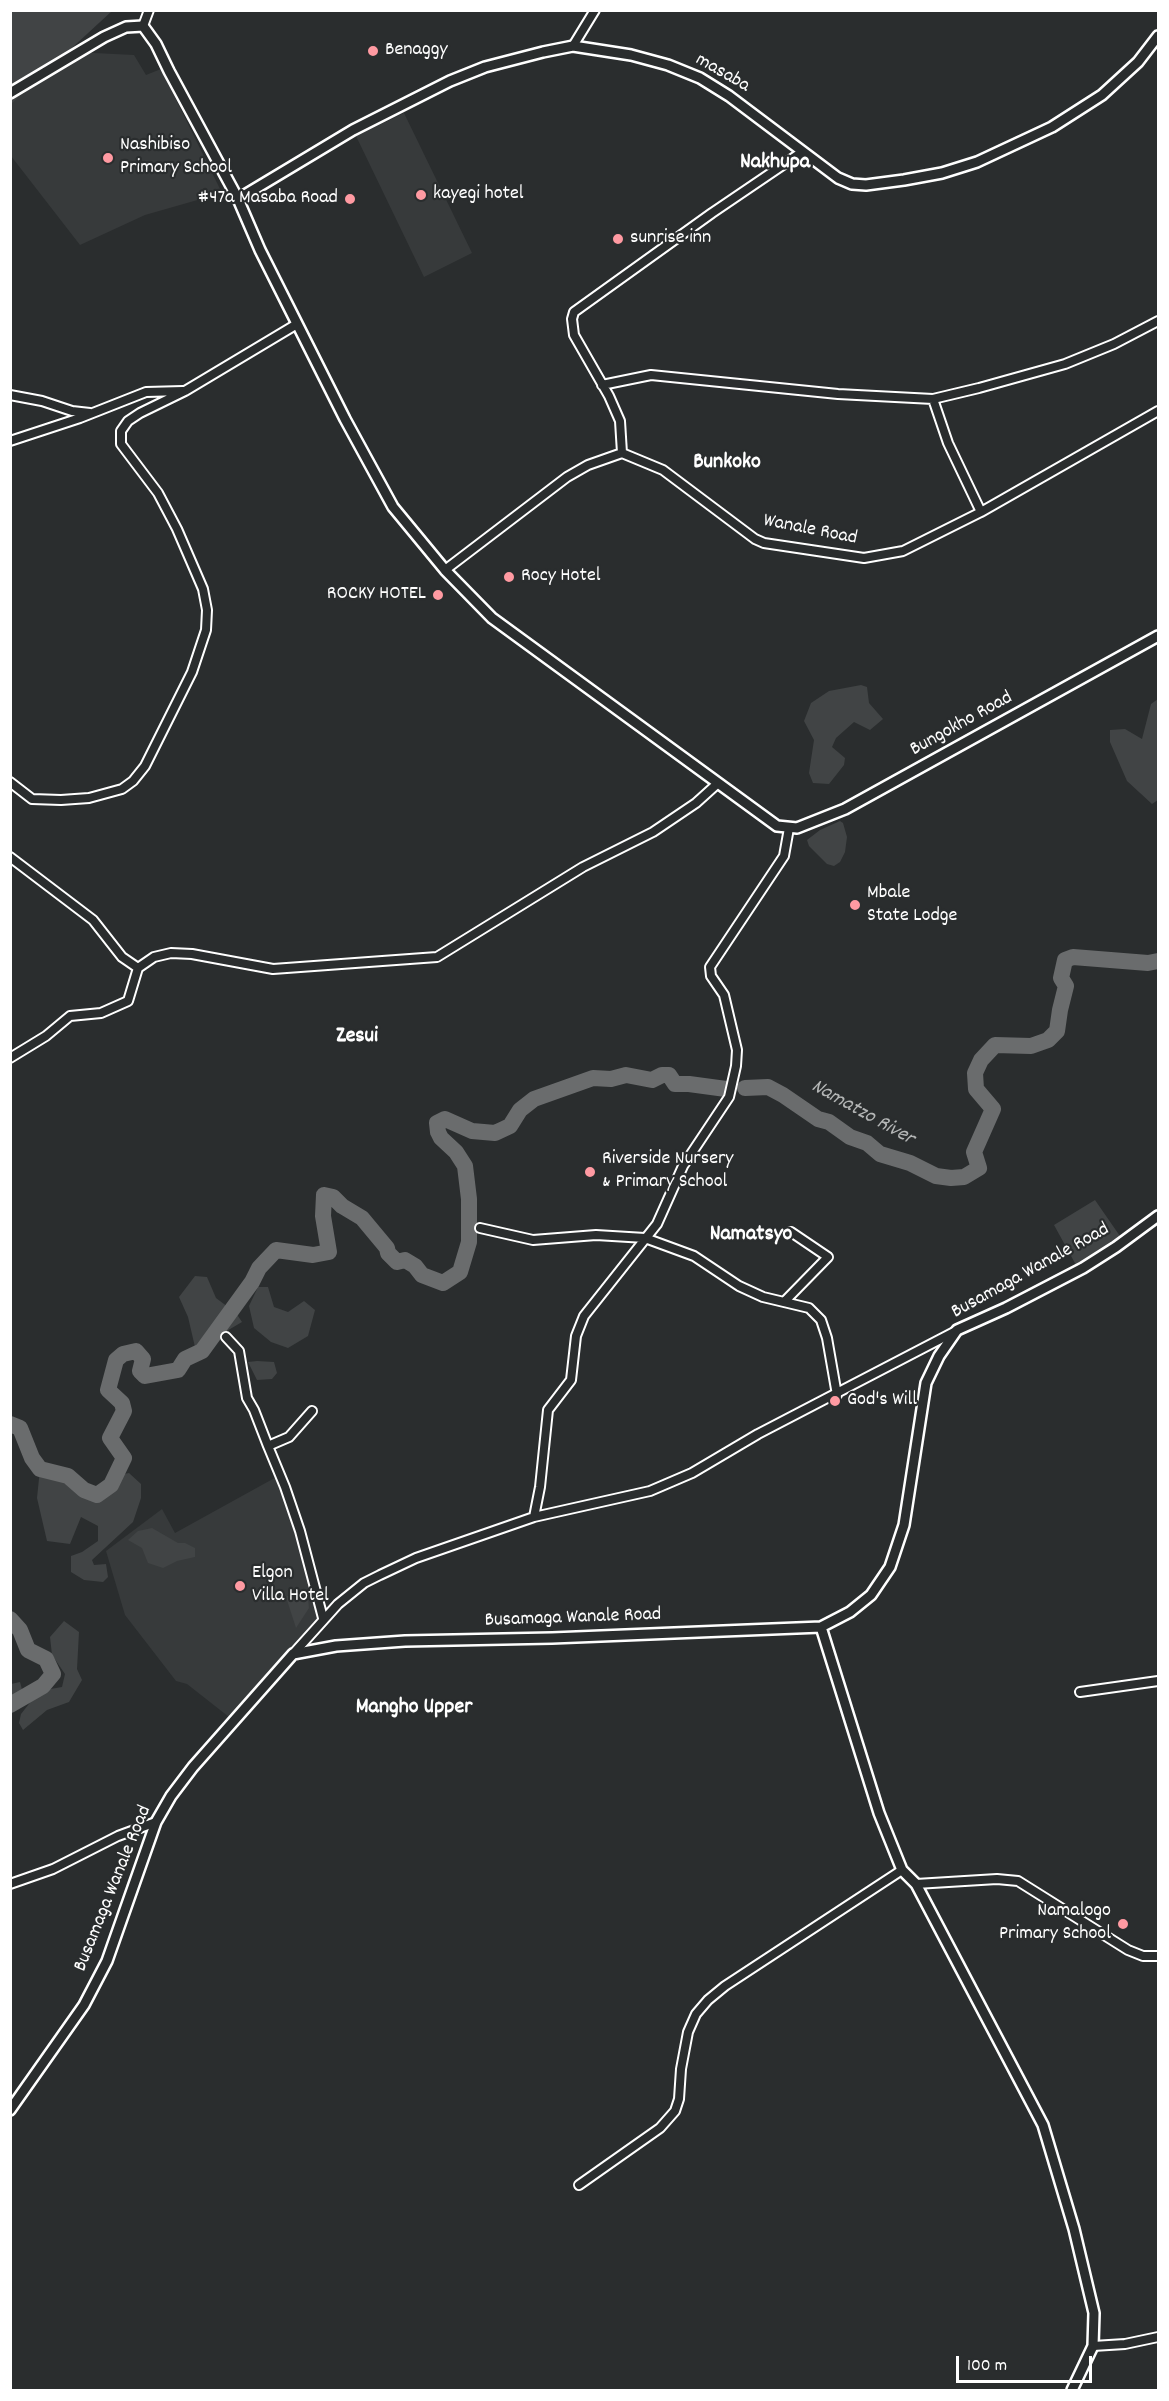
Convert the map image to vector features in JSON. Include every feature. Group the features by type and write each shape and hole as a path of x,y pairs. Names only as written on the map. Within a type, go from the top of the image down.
{"street":[{"path":"143,26 149,10"},
{"path":"573,46 595,10"},
{"path":"10,93 104,37 126,27 143,26"},
{"path":"10,1058 46,1036 70,1016 101,1013 128,1001 138,968 154,957 171,953 192,954 273,969 437,957 575,871 653,832 717,784 492,618 445,570 386,497 297,324 238,199 168,71 156,44 143,26"},
{"name":"masaba","path":"238,199 353,130 450,81 485,67 573,46 631,54 700,78 729,96 838,178 852,184 866,185 942,173 977,162 1052,127 1120,80 1158,36"},
{"path":"445,570 567,477 588,465 622,453 620,421 574,335 572,319 574,312 802,152"},
{"path":"602,385 651,375 838,394 933,399 1065,364 1114,344 1158,321"},
{"path":"10,782 26,796 40,800 89,798 123,789 145,766 192,672 206,630 207,610 203,588 162,499 121,444 121,430 128,421 185,391 297,324"},
{"path":"10,441 146,392 185,391"},
{"path":"10,395 42,401 72,411 92,413"},
{"path":"933,399 948,443 981,512"},
{"name":"Wanale Road","path":"622,453 655,465 755,539 778,546 864,558 903,551 981,512 1158,411"},
{"name":"Bungokho Road","path":"717,784 777,826 789,828 810,825 845,809 1158,636"},
{"path":"534,1517 540,1487 548,1410 571,1380 579,1326 599,1294 665,1210 679,1175 696,1145 729,1097 734,1083 738,1056 736,1042 724,995 711,976 710,968 784,856 789,828"},
{"path":"10,857 93,920 122,957 138,968"},
{"name":"Busamaga Wanale Road","path":"10,2110 84,2005 107,1961 156,1822 171,1796 193,1767 292,1654 336,1646 405,1641 552,1638 821,1627 850,1612 871,1595 890,1568 904,1525 926,1383 939,1356 957,1330 1006,1308 1083,1268 1158,1216"},
{"path":"480,1228 533,1240 596,1235 645,1238 694,1256 739,1286 763,1297 809,1308 822,1320 837,1395"},
{"path":"784,1302 828,1257 791,1232"},
{"path":"292,1654 323,1618 349,1594 380,1575 416,1558 534,1517 650,1491 692,1473 758,1434 837,1395 957,1330"},
{"path":"226,1337 239,1351 247,1398 281,1476 300,1531 323,1618"},
{"path":"268,1446 289,1437 312,1411"},
{"path":"821,1627 879,1813 902,1870 916,1884 1043,2125 1074,2229 1094,2313 1093,2346 1072,2391"},
{"path":"1080,1692 1158,1681"},
{"path":"10,1884 53,1869 118,1836 156,1822"},
{"path":"579,2185 660,2128 675,2111 679,2099 681,2069 688,2032 696,2014 708,2000 735,1979 902,1870"},
{"path":"916,1884 997,1879 1018,1881 1128,1950 1143,1956 1158,1956"},
{"path":"1093,2346 1125,2344 1158,2337"}],"shaded area":[{"path":"11,11 112,11 11,104"},
{"name":"Nashibiso Primary School","path":"10,28 35,50 134,55 146,75 161,69 222,193 145,215 80,245 11,156"},
{"name":"kayegi hotel","path":"404,113 472,253 424,277 356,136"},
{"path":"861,685 867,687 869,703 883,719 870,730 854,722 836,738 832,747 845,758 844,765 829,784 813,783 809,773 814,740 804,721 811,703 829,691"},
{"path":"1158,699 1158,800 1152,804 1127,781 1110,742 1110,730 1125,729 1142,739 1151,704"},
{"path":"840,821 843,823 847,837 845,852 840,862 834,866 827,864 809,846 807,840 820,830"},
{"path":"1095,1200 1122,1239 1076,1265 1054,1225"},
{"path":"195,1276 207,1277 216,1298 236,1313 242,1322 225,1332 210,1348 195,1347 188,1317 179,1297"},
{"path":"258,1287 268,1287 274,1307 288,1312 304,1301 315,1310 308,1336 288,1348 271,1342 254,1328 249,1306"},
{"path":"248,1362 274,1362 277,1373 272,1379 257,1380"},
{"path":"40,1469 68,1476 84,1490 97,1495 111,1485 119,1475 129,1473 141,1484 141,1498 133,1522 92,1560 94,1565 106,1564 108,1577 103,1582 84,1580 71,1572 71,1556 82,1552 98,1541 98,1526 81,1517 70,1544 47,1541 37,1498"},
{"path":"280,1475 321,1618 229,1717 187,1684 176,1681 125,1615 106,1551 162,1509 175,1533"},
{"path":"152,1528 178,1543 185,1543 195,1548 195,1557 177,1561 163,1568 148,1563 142,1548 128,1540 138,1531"},
{"path":"298,1589 308,1598 309,1608 296,1628 286,1597"},
{"path":"64,1621 79,1632 77,1669 82,1680 69,1702 47,1710 23,1730 19,1723 21,1714 39,1691 62,1687 65,1674 52,1655 50,1637"},
{"path":"20,1682 24,1697 11,1706 11,1684"}],"waterway":[{"name":"Namatzo River","path":"745,1088 768,1087 818,1119 829,1122 850,1137 867,1143 880,1154 910,1163 936,1176 964,1177 979,1168 974,1152 993,1109 976,1089 975,1073 981,1060 995,1045 1031,1046 1048,1040 1057,1031 1066,986 1061,978 1065,960 1073,957 1148,963 1158,961"},
{"path":"10,1424 20,1428 32,1458 40,1469 68,1476 84,1490 97,1495 111,1485 124,1458 110,1438 124,1411 122,1403 108,1390 116,1360 123,1354 136,1351 143,1359 140,1371 145,1376 178,1370 185,1359 202,1351 252,1282 259,1268 276,1250 313,1255 329,1252 323,1216 324,1195 333,1197 342,1206 362,1218 397,1262 405,1260 415,1266 422,1275 443,1283 460,1272 469,1242 469,1199 465,1166 456,1152 441,1138 437,1123 445,1119 472,1131 495,1133 510,1126 520,1110 534,1099 593,1078 611,1079 626,1075 652,1080 662,1075 669,1075 675,1084 726,1089"},
{"path":"10,1619 20,1630 28,1650 46,1659 53,1674 43,1686 10,1705"}],"place":[{"name":"Benaggy","path":"373,51"},
{"name":"Nashibiso Primary School","path":"108,158"},
{"name":"kayegi hotel","path":"421,195"},
{"name":"#47a Masaba Road","path":"350,199"},
{"name":"sunrise inn","path":"618,239"},
{"name":"Rocy Hotel","path":"509,577"},
{"name":"ROCKY HOTEL","path":"438,595"},
{"name":"Mbale State Lodge","path":"855,905"},
{"name":"Riverside Nursery & Primary School","path":"590,1172"},
{"name":"God's Will","path":"835,1401"},
{"name":"Elgon Villa Hotel","path":"240,1586"},
{"name":"Namalogo Primary School","path":"1123,1924"}],"district":[{"name":"Nakhupa","path":"775,164"},
{"name":"Bunkoko","path":"727,464"},
{"name":"Zesui","path":"357,1038"},
{"name":"Namatsyo","path":"751,1236"},
{"name":"Mangho Upper","path":"414,1709"}]}
